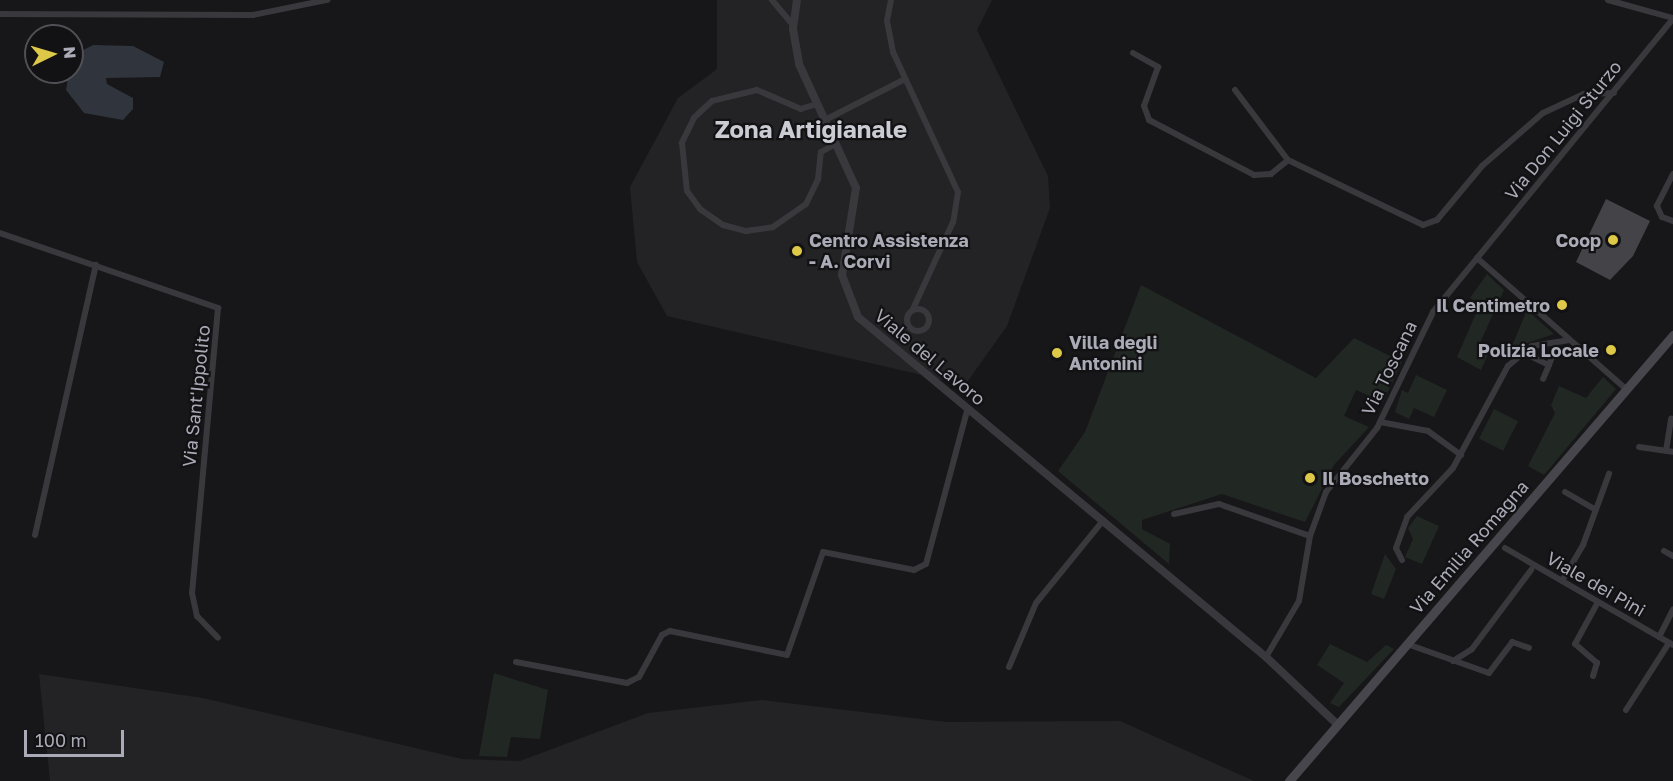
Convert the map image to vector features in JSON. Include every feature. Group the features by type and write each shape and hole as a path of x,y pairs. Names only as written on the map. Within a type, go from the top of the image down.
{"main road":[{"name":"Via Emilia Romagna","path":"1289,781 1673,335"}],"street":[{"path":"0,14 253,15 327,0"},
{"path":"772,0 794,25"},
{"name":"Viale del Lavoro","path":"797,0 794,25 799,64 837,143 857,194 842,267 849,302 872,333 1266,657 1338,725"},
{"path":"891,0 889,37 905,79 954,177 958,196 953,222 913,309"},
{"path":"1608,0 1673,18"},
{"name":"Via Don Luigi Sturzo","path":"1477,258 1673,18"},
{"path":"1133,53 1158,69 1144,106 1149,120 1256,176 1271,174 1288,160"},
{"path":"825,120 905,79"},
{"path":"817,104 801,109 756,90 712,101 694,118 682,143 681,167 687,191 700,209 723,225 746,231 773,227 806,204 818,179 821,152 837,143"},
{"path":"1236,90 1288,160 1427,225 1482,166 1542,113 1584,94 1614,93"},
{"path":"1673,174 1657,206 1662,217 1673,220"},
{"name":"Via Sant'Ippolito","path":"0,232 220,310 192,593 196,613 218,638"},
{"path":"1477,258 1626,390"},
{"name":"Via Toscana","path":"1266,657 1299,601 1310,536 1330,482 1380,422 1433,312 1477,258"},
{"path":"35,535 96,265"},
{"path":"1402,560 1396,548 1407,517 1461,455 1495,387 1522,351 1570,340"},
{"path":"1522,351 1549,365"},
{"path":"1543,379 1554,352"},
{"path":"516,662 625,684 639,677 662,635 670,631 787,655 825,551 914,570 926,564 967,411"},
{"path":"1639,447 1670,452 1671,418"},
{"path":"1380,422 1428,431 1461,455"},
{"path":"1562,581 1581,550 1594,509 1609,474"},
{"path":"1565,492 1594,509"},
{"path":"1174,514 1219,504 1310,536"},
{"path":"1009,667 1036,603 1101,523"},
{"name":"Viale dei Pini","path":"1505,548 1671,644"},
{"path":"1664,551 1673,556"},
{"path":"1453,661 1472,649 1532,570"},
{"path":"1593,676 1597,663 1575,644 1598,602"},
{"path":"1659,637 1673,609"},
{"path":"1407,644 1491,673 1512,642 1529,648"},
{"path":"1626,710 1671,644"}],"shaded area":[{"name":"Zona Artigianale","path":"717,0 992,0 977,30 1048,176 1050,208 1007,326 965,385 667,316 637,262 630,187 678,98 717,69"},
{"path":"93,45 133,46 164,62 160,77 106,78 107,84 133,98 133,109 123,120 84,113 66,90 67,84 84,84 84,50"},
{"path":"1487,274 1504,290 1479,345 1488,354 1481,370 1457,357 1480,304 1470,298"},
{"path":"1141,285 1316,378 1354,338 1402,362 1383,402 1356,390 1344,416 1369,427 1334,465 1305,522 1222,494 1142,520 1142,529 1170,544 1169,564 1058,471 1085,432"},
{"path":"1527,310 1554,334 1518,346 1506,360"},
{"path":"1416,375 1447,390 1434,417 1414,408 1409,419 1395,412 1402,390 1408,393"},
{"path":"1603,377 1616,389 1544,475 1528,466 1555,413 1551,405 1559,386 1586,398"},
{"path":"1494,409 1518,421 1503,451 1479,438"},
{"path":"1417,516 1439,526 1422,564 1405,557 1413,539 1408,528"},
{"path":"1385,554 1396,569 1384,599 1371,594"},
{"path":"1330,644 1367,662 1386,645 1394,649 1339,707 1330,703 1344,683 1317,665"},
{"path":"494,673 548,690 540,739 511,737 507,757 479,756"},
{"path":"39,674 203,698 462,759 520,761 648,713 762,700 946,722 1120,721 1254,781 50,781"}],"building":[{"name":"Coop","path":"1606,199 1650,221 1633,256 1610,280 1576,262"}],"place":[{"name":"Coop","path":"1613,240"},
{"name":"Centro Assistenza - A. Corvi","path":"797,251"},
{"name":"Il Centimetro","path":"1562,305"},
{"name":"Polizia Locale","path":"1611,350"},
{"name":"Villa degli Antonini","path":"1057,353"},
{"name":"Il Boschetto","path":"1310,478"}],"district":[{"name":"Zona Artigianale","path":"811,129"}]}
